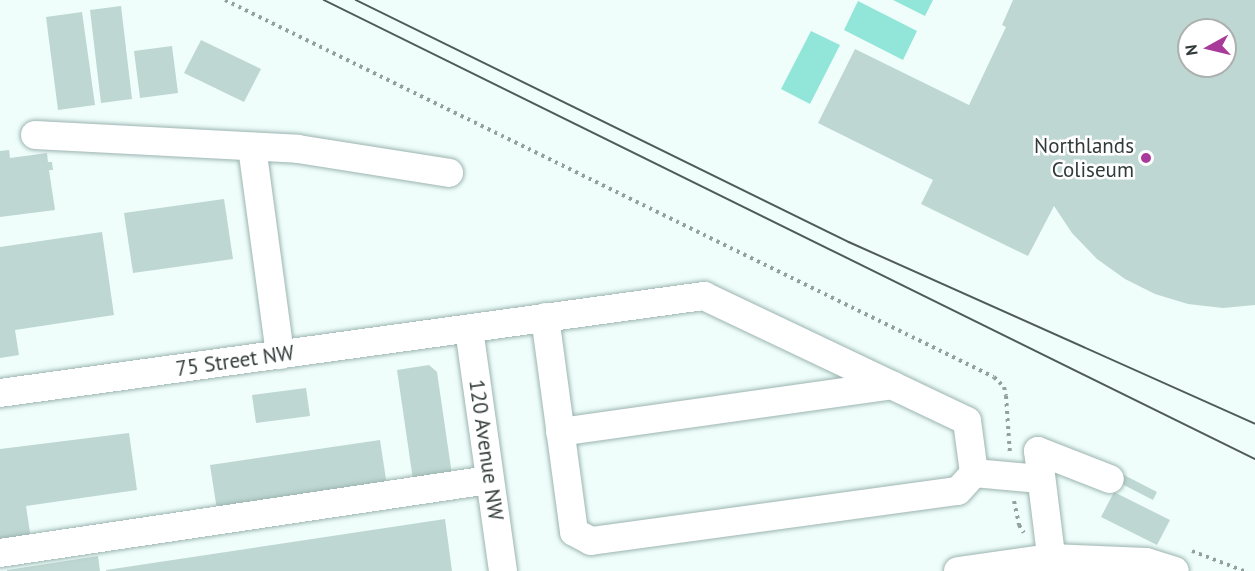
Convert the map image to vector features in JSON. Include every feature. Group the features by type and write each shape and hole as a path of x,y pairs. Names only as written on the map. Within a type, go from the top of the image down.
{"street":[{"path":"35,135 298,149 449,173"},
{"path":"252,147 280,355"},
{"name":"75 Street NW","path":"0,393 704,296 967,421 974,473"},
{"path":"545,317 574,532 591,541 958,490 974,473 1040,480"},
{"name":"120 Avenue NW","path":"469,329 503,571"},
{"path":"560,432 893,385"},
{"path":"1051,557 1038,451 1110,479"},
{"path":"0,554 490,480"},
{"path":"958,571 1051,557 1146,562 1184,561"}],"path":[{"path":"225,0 994,377 1004,387 1006,396 1011,477 1019,525 1032,544 1051,557"},
{"path":"1184,561 1244,571"}],"green space":[{"path":"893,0 933,0 925,16"},
{"path":"858,1 917,31 903,60 844,30"},
{"path":"811,31 840,45 810,104 781,89"}],"building":[{"name":"Northlands Coliseum","path":"1013,0 1255,0 1255,305 1223,308 1188,304 1155,294 1125,279 1097,259 1072,233 1054,206 1028,256 921,204 933,180 818,123 855,49 969,105 1006,27 1002,25"},
{"path":"121,6 132,99 101,103 90,10"},
{"path":"82,12 95,105 58,110 46,17"},
{"path":"201,40 261,69 244,102 184,73"},
{"path":"172,46 178,93 140,98 134,51"},
{"path":"9,150 10,158 47,153 48,162 52,162 53,170 49,170 55,210 0,217 0,151"},
{"path":"224,199 233,259 133,273 124,213"},
{"path":"102,232 114,315 15,330 19,355 0,358 0,247"},
{"path":"429,365 437,372 452,475 413,480 397,370"},
{"path":"306,388 310,416 256,423 252,395"},
{"path":"129,433 137,490 26,506 31,539 0,544 0,449"},
{"path":"380,440 387,486 217,510 210,465"},
{"path":"1124,475 1157,492 1153,500 1120,483"},
{"path":"1114,492 1170,520 1157,545 1101,517"},
{"path":"445,519 452,571 106,571 106,570"},
{"path":"98,556 100,571 7,571 7,570"}],"tram line":[{"path":"324,0 1255,459"},
{"path":"356,0 849,242 1255,424"}],"place":[{"name":"Northlands Coliseum","path":"1146,158"}]}
